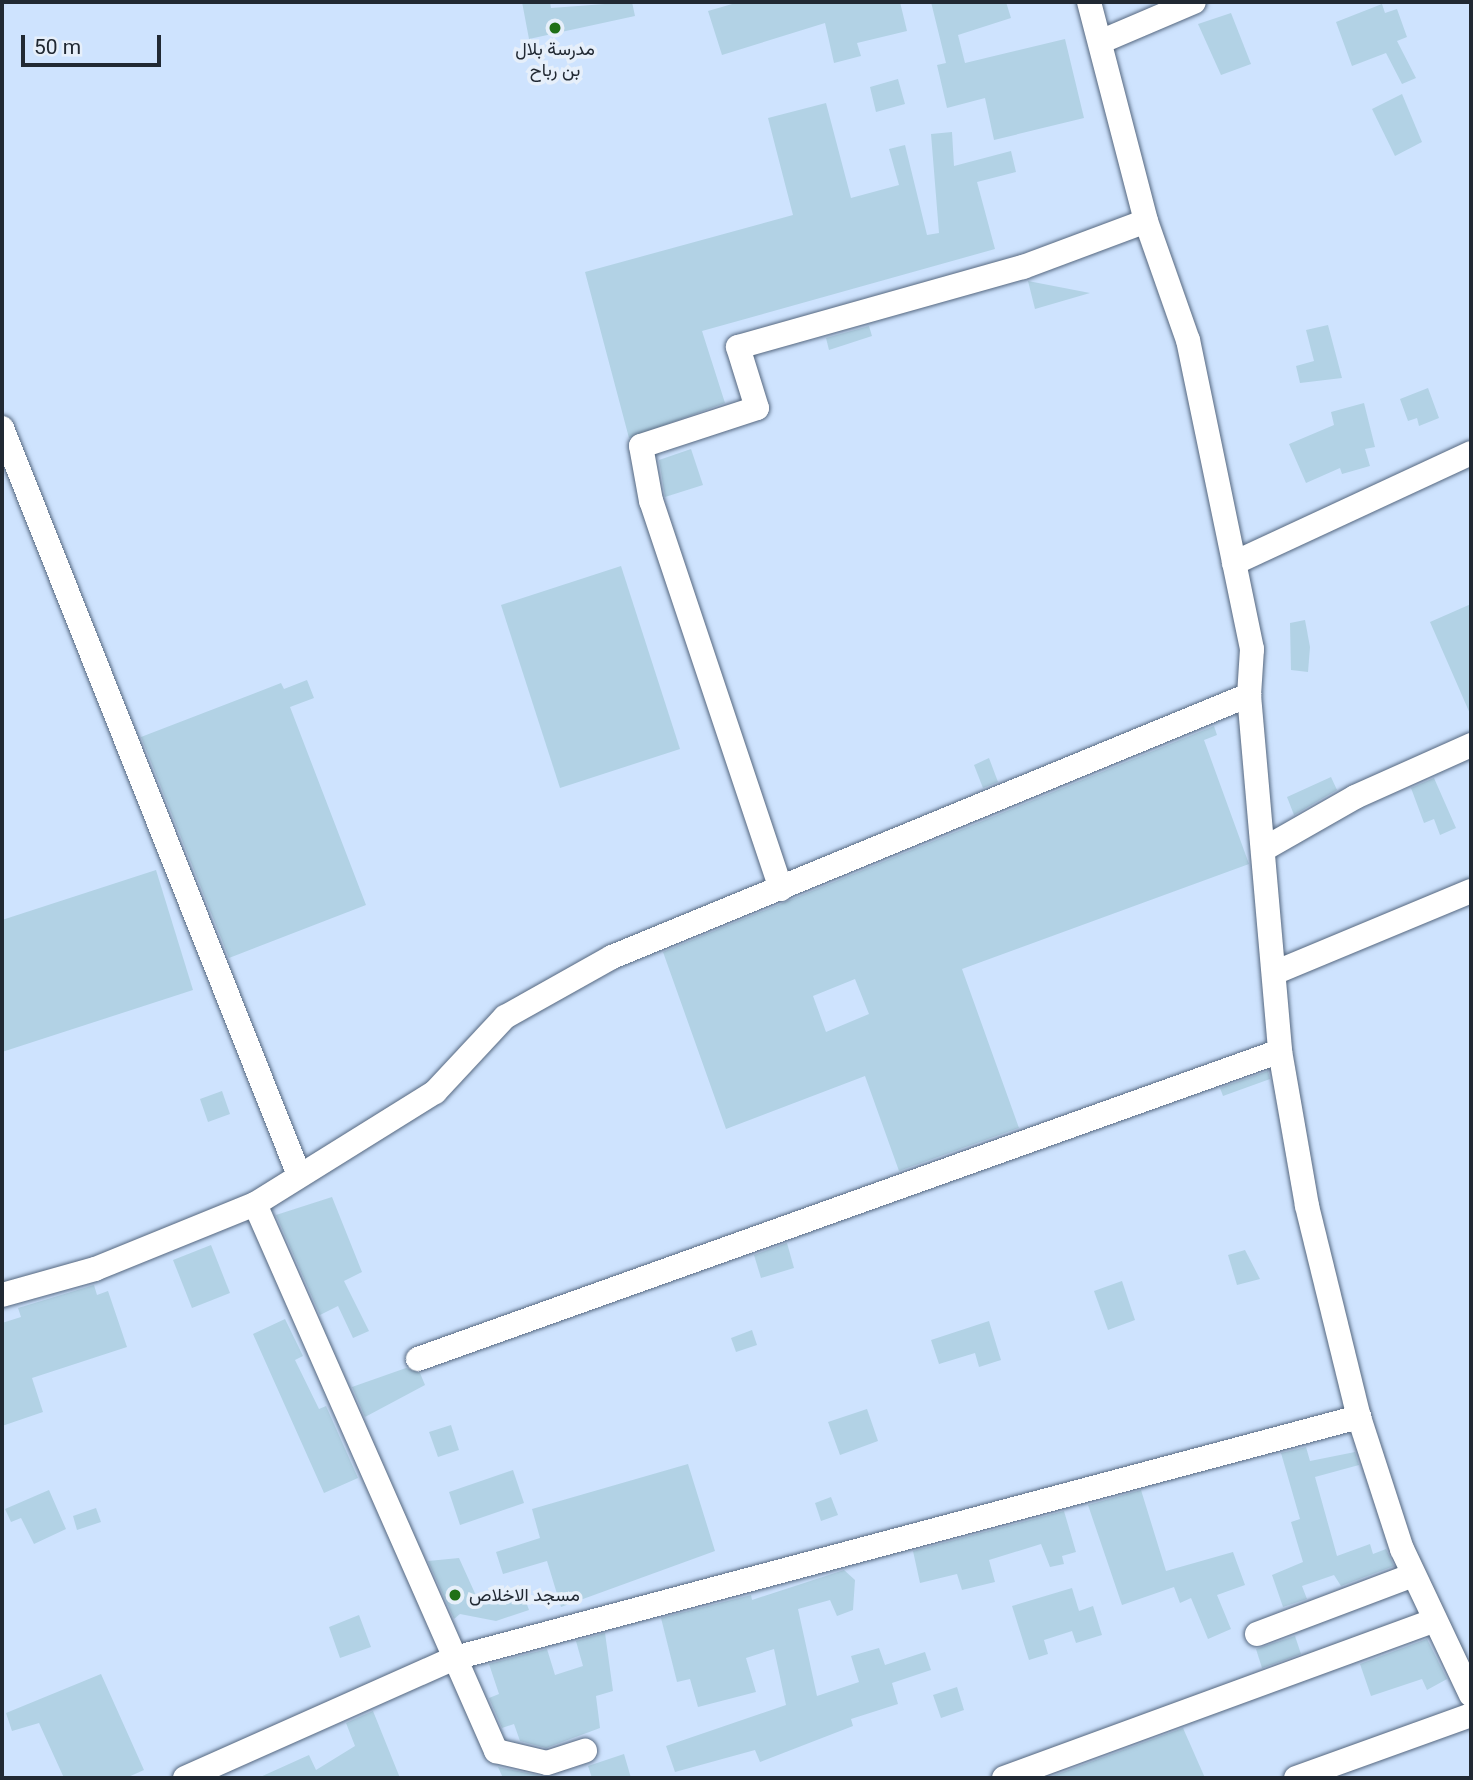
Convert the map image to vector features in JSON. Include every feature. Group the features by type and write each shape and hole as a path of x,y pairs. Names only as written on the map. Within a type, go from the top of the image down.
{"street":[{"path":"1089,2 1146,221 1188,340 1252,649 1249,695 1280,1051 1307,1206 1359,1417 1413,1575 1471,1695"},
{"path":"1100,42 1194,2"},
{"path":"781,889 651,501 641,446 757,408 738,347 1023,267 1146,221"},
{"path":"2,428 299,1175"},
{"path":"1234,563 1471,453"},
{"path":"2,1295 95,1269 255,1204 435,1092 505,1017 612,957 1249,695"},
{"path":"1264,849 1355,797 1471,745"},
{"path":"1274,972 1471,891"},
{"path":"418,1359 1280,1051"},
{"path":"255,1204 496,1751 547,1763 586,1751"},
{"path":"185,1778 455,1658 1359,1417"},
{"path":"1257,1634 1413,1575"},
{"path":"1004,1778 1434,1620"},
{"path":"1296,1778 1471,1715"}],"building":[{"name":"مدرسة بلال بن رباح","path":"522,2 550,2 551,8 632,2 635,16 529,39"},
{"path":"739,2 900,2 907,31 857,43 861,56 834,63 825,23 722,55 708,11"},
{"path":"931,2 1006,2 1011,18 958,35 965,63 1065,39 1084,118 994,140 985,98 947,108 937,65 946,63"},
{"path":"1382,4 1385,13 1397,9 1407,37 1397,41 1416,78 1402,84 1386,53 1352,66 1336,22"},
{"path":"1231,13 1251,64 1221,75 1198,24"},
{"path":"898,79 905,104 876,112 870,87"},
{"path":"1402,94 1422,142 1395,156 1372,109"},
{"path":"826,103 851,198 899,185 889,149 905,145 927,235 939,233 931,134 952,132 954,166 1011,151 1016,172 977,182 995,249 702,331 725,403 629,438 585,272 793,215 768,118"},
{"path":"1028,281 1090,293 1035,309"},
{"path":"1328,325 1342,378 1300,383 1296,366 1314,361 1306,330"},
{"path":"869,326 872,336 829,350 826,338"},
{"path":"1428,388 1439,418 1419,426 1417,418 1408,421 1400,399"},
{"path":"1364,403 1375,447 1365,449 1370,466 1342,474 1340,468 1306,483 1289,444 1334,425 1331,412"},
{"path":"691,449 703,485 665,497 659,460"},
{"path":"621,566 680,749 560,788 501,605"},
{"path":"1471,604 1471,716 1430,622"},
{"path":"1305,620 1310,647 1308,672 1291,670 1290,623"},
{"path":"307,680 314,698 290,707 366,905 229,958 141,737 281,683 284,689"},
{"path":"1214,726 1217,735 1204,740 1249,864 962,969 1019,1128 899,1171 865,1076 726,1129 663,952","holes":["855,979 869,1014 826,1032 813,996"]},
{"path":"989,758 998,782 983,788 974,765"},
{"path":"1331,777 1337,790 1294,815 1287,797"},
{"path":"1434,778 1456,828 1440,835 1434,819 1424,823 1411,788"},
{"path":"156,870 193,990 2,1052 2,920"},
{"path":"1268,1071 1270,1079 1223,1096 1220,1088"},
{"path":"222,1091 230,1114 208,1122 200,1099"},
{"path":"332,1197 362,1272 344,1281 369,1331 353,1338 338,1306 320,1315 276,1215"},
{"path":"787,1243 794,1268 761,1278 754,1255"},
{"path":"211,1245 230,1293 192,1308 173,1260"},
{"path":"1245,1250 1260,1279 1237,1285 1228,1255"},
{"path":"1122,1281 1135,1320 1108,1330 1094,1291"},
{"path":"94,1285 97,1295 108,1291 127,1347 32,1378 43,1412 2,1426 2,1323 21,1317 18,1308"},
{"path":"285,1319 303,1356 295,1360 319,1409 326,1406 358,1478 324,1493 253,1334"},
{"path":"989,1321 1001,1360 979,1367 975,1353 939,1364 931,1340"},
{"path":"752,1330 757,1345 736,1352 731,1338"},
{"path":"406,1368 420,1373 425,1385 365,1417 352,1387"},
{"path":"867,1409 878,1441 840,1455 828,1422"},
{"path":"451,1425 459,1450 438,1457 429,1432"},
{"path":"1306,1447 1310,1461 1355,1452 1359,1465 1315,1477 1337,1556 1370,1544 1373,1554 1386,1549 1394,1566 1341,1586 1334,1575 1302,1586 1307,1599 1283,1607 1272,1575 1303,1562 1291,1522 1300,1519 1281,1453"},
{"path":"688,1464 715,1551 561,1607 547,1561 503,1574 496,1552 540,1538 532,1509"},
{"path":"513,1470 524,1503 460,1525 449,1492"},
{"path":"49,1490 66,1529 34,1544 21,1518 11,1522 5,1509"},
{"path":"1141,1490 1166,1571 1233,1552 1245,1585 1217,1595 1231,1629 1208,1639 1191,1598 1180,1603 1174,1587 1122,1605 1088,1505"},
{"path":"831,1497 838,1515 821,1521 815,1503"},
{"path":"96,1508 101,1522 77,1530 73,1516"},
{"path":"1064,1511 1076,1552 1062,1556 1064,1564 1050,1567 1041,1544 989,1560 995,1582 962,1590 957,1574 920,1583 913,1551"},
{"path":"459,1558 478,1600 520,1585 529,1610 496,1621 460,1614 454,1619 428,1561"},
{"path":"844,1570 855,1580 853,1610 837,1616 830,1600 798,1609 817,1696 859,1682 851,1656 879,1648 885,1665 925,1652 931,1670 892,1683 898,1704 851,1719 853,1726 760,1762 755,1750 675,1772 666,1746 786,1705 774,1649 746,1658 756,1692 698,1707 690,1679 677,1682 661,1618 751,1595 752,1600"},
{"path":"1072,1588 1079,1611 1093,1606 1102,1635 1076,1643 1072,1631 1044,1640 1048,1654 1029,1660 1012,1606"},
{"path":"359,1615 371,1647 340,1658 329,1627"},
{"path":"605,1633 613,1691 596,1696 600,1728 546,1748 520,1741 514,1724 502,1728 489,1698 499,1694 489,1664 547,1649 555,1675 583,1666 576,1641"},
{"path":"1295,1636 1301,1654 1262,1668 1256,1649"},
{"path":"1427,1639 1447,1679 1427,1690 1422,1679 1371,1696 1360,1664"},
{"path":"101,1674 144,1770 126,1778 64,1778 39,1723 12,1731 6,1713"},
{"path":"957,1687 964,1710 941,1718 933,1695"},
{"path":"373,1711 400,1778 258,1778 309,1755 316,1770 355,1746 346,1723"},
{"path":"1183,1728 1205,1778 1047,1778"},
{"path":"624,1754 631,1778 592,1778 588,1766"},
{"path":"498,1767 546,1777 546,1778 503,1778"}],"place":[{"name":"مدرسة بلال بن رباح","path":"555,28"},
{"name":"مسجد الاخلاص","path":"455,1595"}]}
